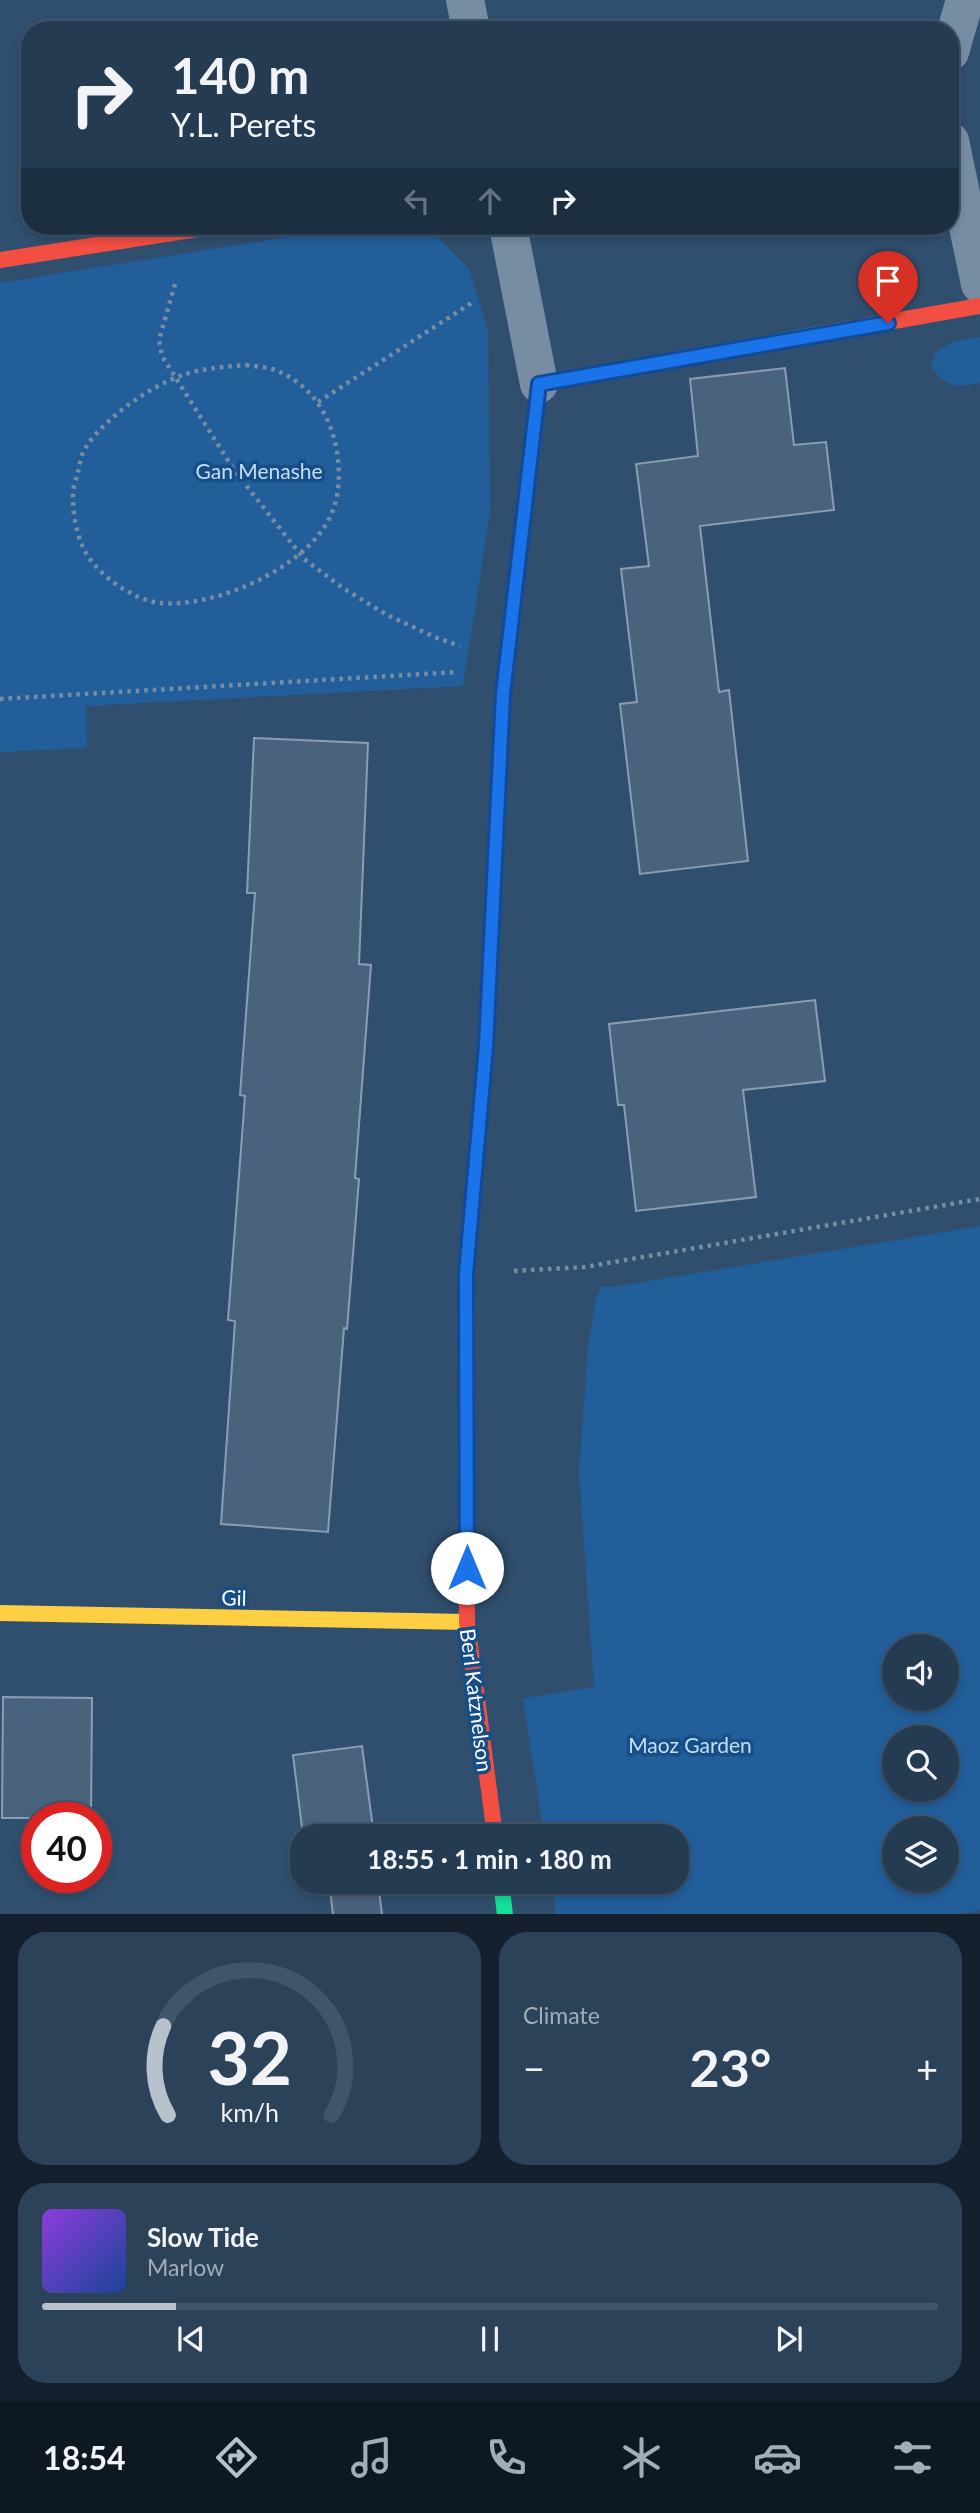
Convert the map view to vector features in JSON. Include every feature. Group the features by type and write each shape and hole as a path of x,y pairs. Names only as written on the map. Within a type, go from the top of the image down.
{"street":[{"path":"465,0 469,21"},
{"path":"959,21 965,0"},
{"path":"959,185 980,284"},
{"path":"0,260 160,235"},
{"name":"Berl Katznelson","path":"493,1824 467,1622 466,1274 486,1046 503,694 539,384 510,235"},
{"path":"539,384 980,306"},
{"name":"Gil","path":"0,1614 467,1622"},
{"path":"503,1894 505,1914"}],"path":[{"path":"190,235 159,340 162,356 175,379 234,470 299,554 343,588 387,615 437,638 507,663"},
{"path":"318,402 517,273"},
{"path":"246,365 272,369 298,383 318,402 333,430 339,463 338,496 330,517 289,564 265,578 212,597 158,603 129,593 109,580 82,547 75,522 72,495 84,449 101,428 120,412 175,379 213,367 246,365"},
{"path":"0,699 507,663"},
{"path":"466,1274 585,1267 980,1199"}],"green space":[{"name":"Gan Menashe","path":"300,235 438,237 469,269 488,331 490,513 463,686 86,706 87,748 0,752 0,283"},
{"path":"980,337 980,383 947,383 931,368 935,353 952,342"},
{"name":"Maoz Garden","path":"980,1226 980,1910 958,1914 556,1914 553,1894 689,1894 689,1824 542,1824 523,1698 594,1687 579,1471 588,1348 596,1299 601,1287"}],"building":[{"path":"785,368 794,445 826,442 834,510 700,526 719,692 729,690 748,861 640,874 620,704 637,702 621,569 649,566 636,464 698,456 690,379"},
{"path":"254,738 368,743 359,964 371,965 355,1178 359,1179 328,1532 221,1524 235,1321 228,1320 245,1096 240,1095 255,893 247,893"},
{"path":"815,1000 825,1081 743,1090 756,1197 636,1211 624,1105 618,1105 609,1024"},
{"path":"3,1697 92,1698 91,1802 21,1802 21,1818 2,1818"},
{"path":"362,1746 372,1824 302,1824 293,1755"},
{"path":"331,1894 380,1894 382,1914 333,1914"}],"traffic: fast":[{"path":"551,382 820,334"},
{"path":"466,1329 466,1274 486,1046 497,827"},
{"path":"503,1894 505,1914"}],"traffic: slow":[{"path":"497,827 503,694 539,384 551,382"},
{"path":"0,1613 467,1622"}],"traffic: jam":[{"path":"0,260 160,235"},
{"path":"820,334 980,306"},
{"path":"466,1329 467,1622 493,1824"}],"route":[{"path":"467,1568 466,1274 486,1046 503,694 539,384 888,323"}]}
